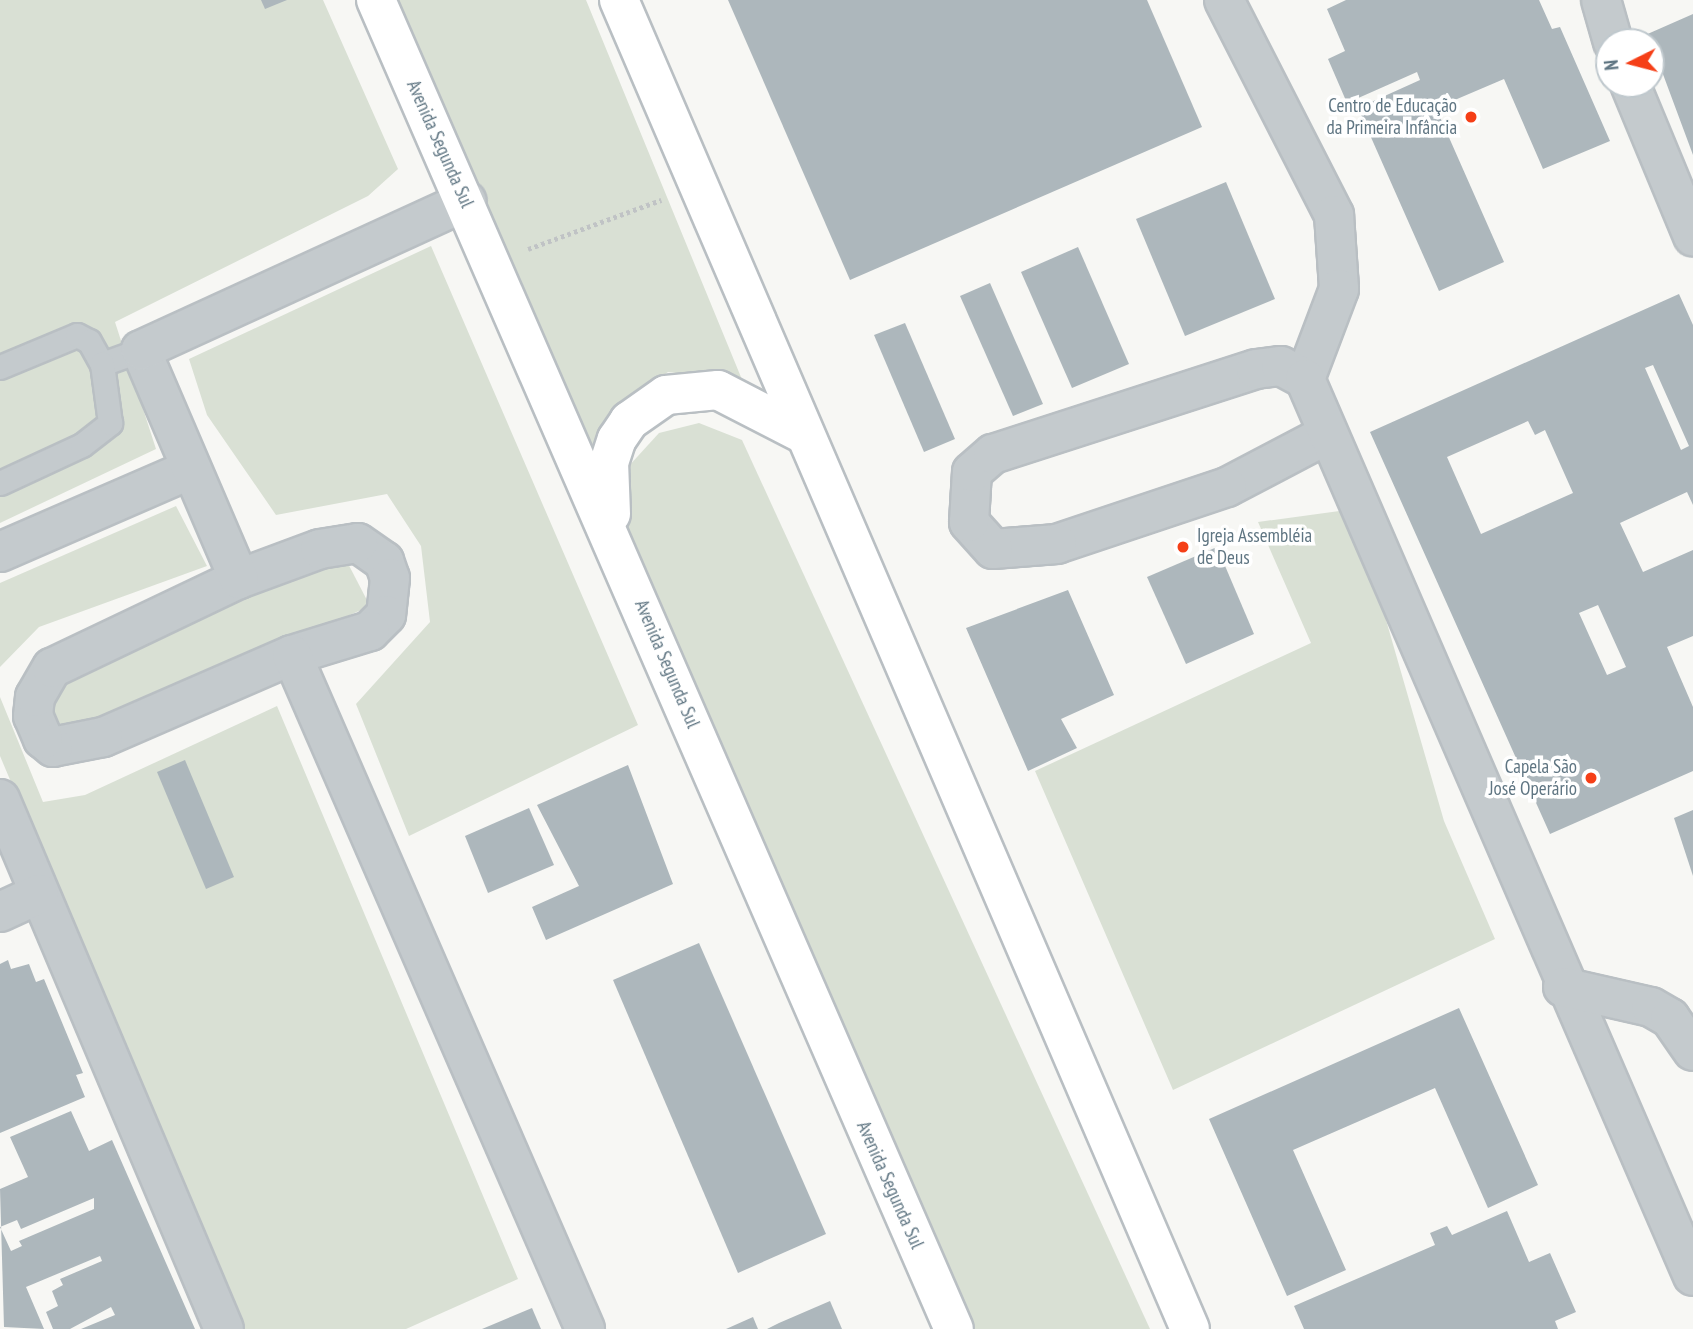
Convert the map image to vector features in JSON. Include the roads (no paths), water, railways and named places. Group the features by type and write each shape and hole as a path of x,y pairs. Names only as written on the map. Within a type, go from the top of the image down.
{"main road":[{"name":"Avenida Segunda Sul","path":"376,0 614,537 954,1329"},
{"path":"619,0 695,187 805,435 1190,1329"},
{"path":"614,537 609,463 617,439 629,421 666,395 718,390 805,435"}],"street":[{"path":"1224,0 1334,215 1339,289 1304,379"},
{"path":"1601,0 1609,28"},
{"path":"1636,98 1693,236"},
{"path":"239,579 141,350 466,201"},
{"path":"1328,434 1227,487 1057,544 993,549 969,522 972,472 993,454 1256,369 1280,366 1304,379 1328,434 1563,987 1693,1276"},
{"path":"0,552 191,469"},
{"path":"340,543 358,543 384,561 391,597 386,615 348,641 292,655 103,737 53,747 43,739 33,716 35,698 52,668 239,579 340,543"},
{"path":"292,655 585,1329"},
{"path":"0,799 223,1329"},
{"path":"0,912 39,894"},
{"path":"1563,987 1651,1007 1670,1018 1693,1051"}],"lane":[{"path":"0,367 77,335 89,341 102,364 110,423 82,445 0,483"},
{"path":"102,364 141,350"}],"place":[{"name":"Centro de Educação da Primeira Infância","path":"1471,117"},
{"name":"Igreja Assembléia de Deus","path":"1183,547"},
{"name":"Capela São José Operário","path":"1591,778"}]}
